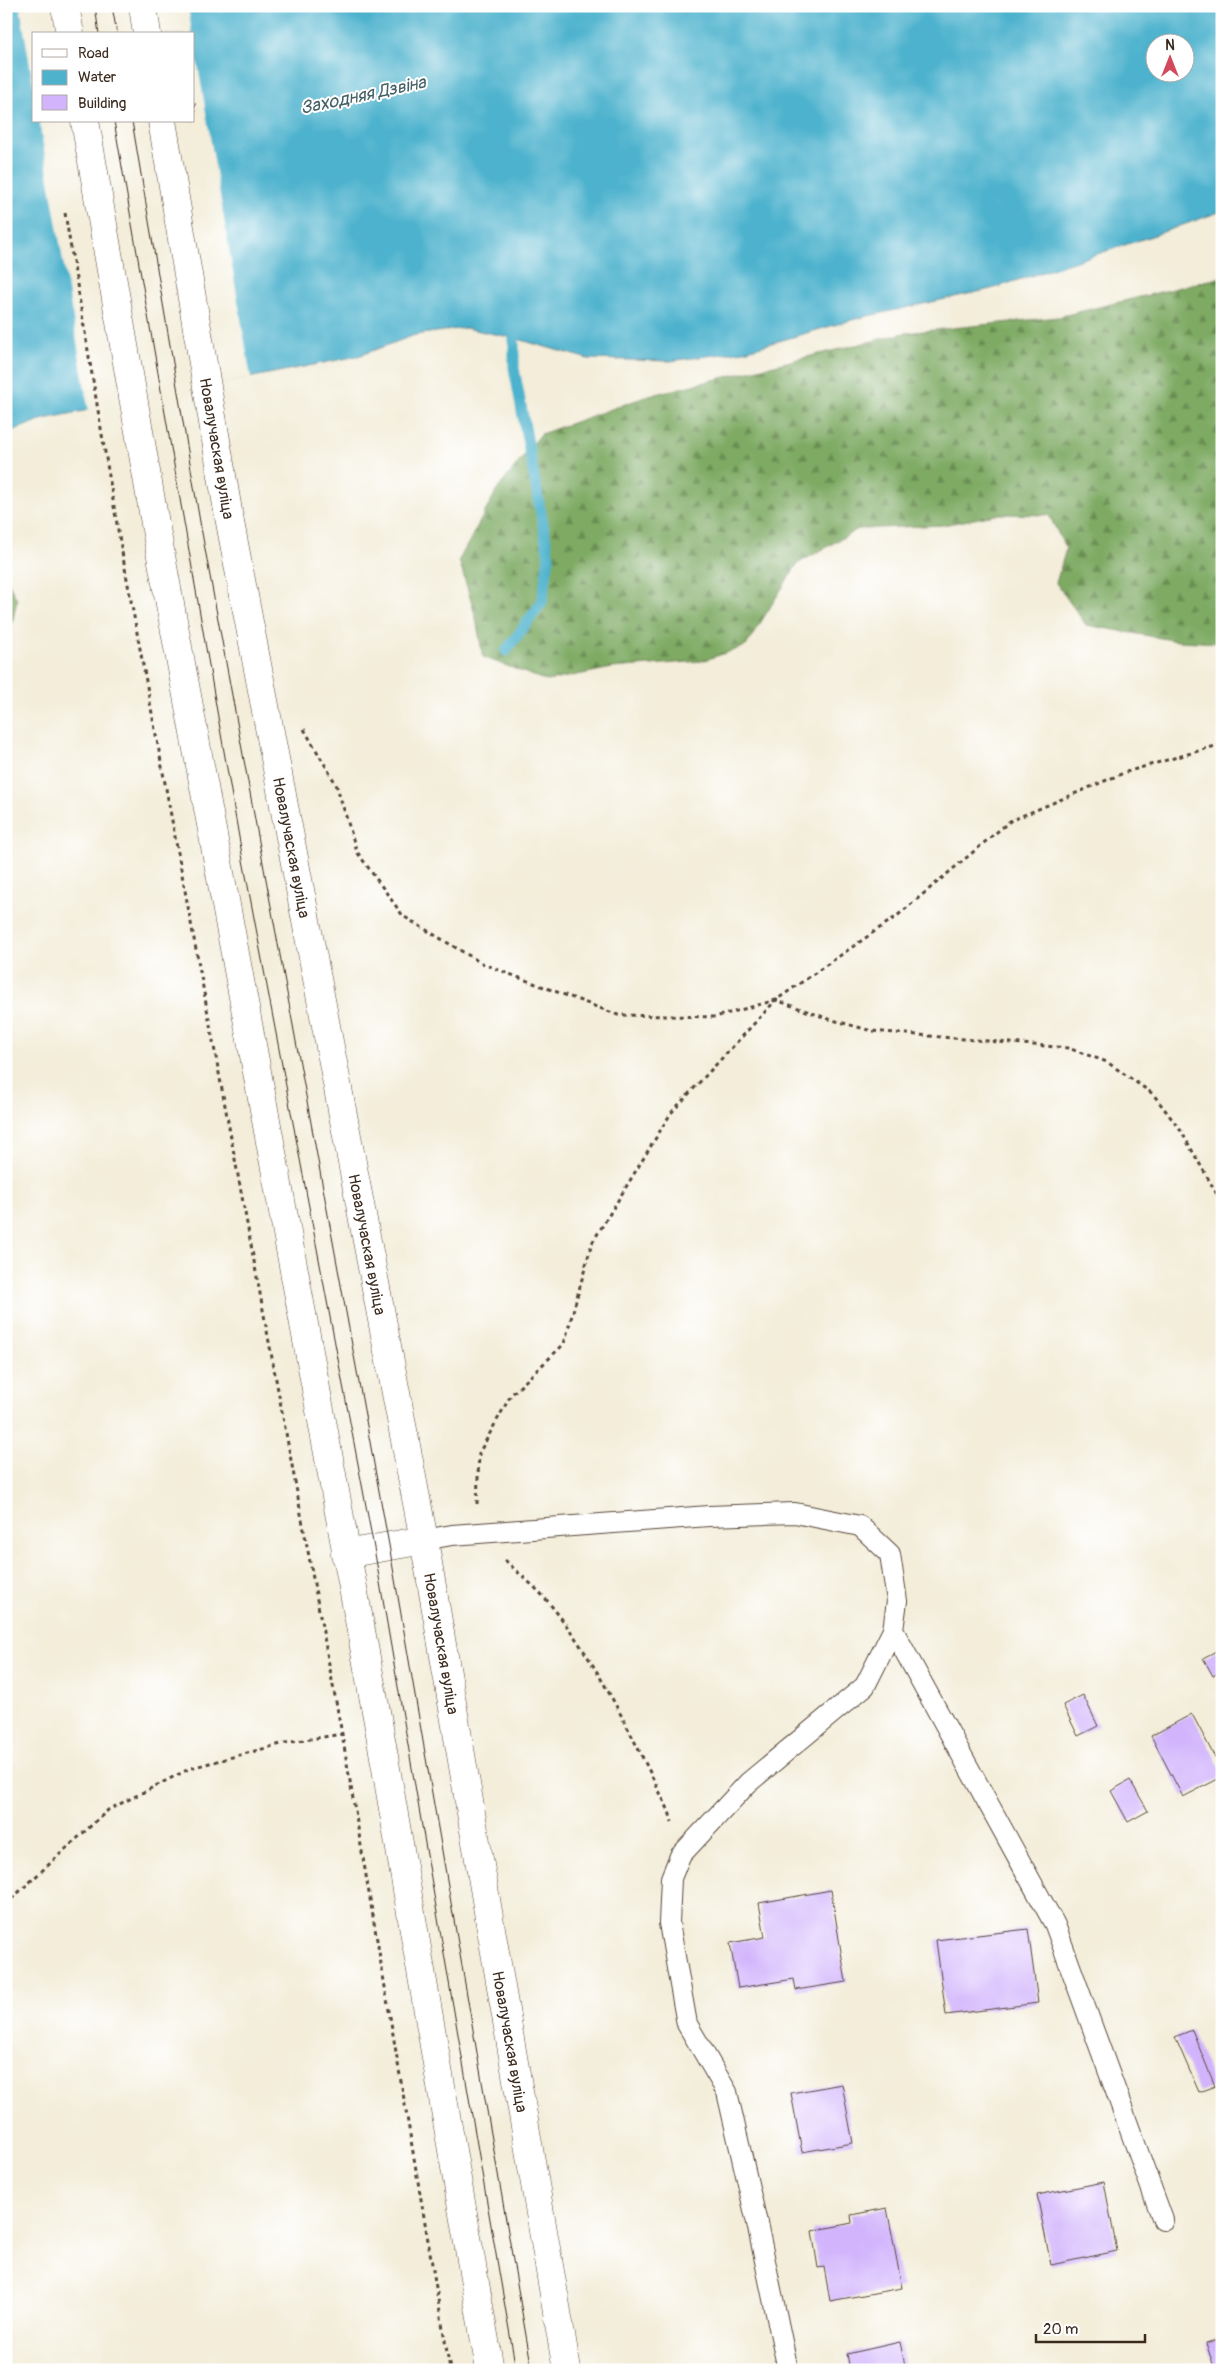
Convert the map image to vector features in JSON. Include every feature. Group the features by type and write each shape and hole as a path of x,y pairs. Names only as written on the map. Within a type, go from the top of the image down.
{"main road":[{"path":"65,6 70,32"},
{"path":"143,6 147,32"},
{"path":"85,122 156,529 345,1554 378,1722 490,2370"},
{"name":"Новалучаская вуліца","path":"162,122 230,517 424,1540 567,2370"},
{"path":"345,1554 424,1540"}],"lane":[{"path":"424,1540 476,1533 709,1516 795,1512 860,1526 890,1554 897,1601 894,1630 865,1686 748,1783 680,1856 671,1878 670,1923 687,2024 727,2092 758,2223 788,2370"},
{"path":"894,1630 1055,1925 1163,2220"}],"path":[{"path":"64,208 119,536 342,1734 450,2370"},
{"path":"300,721 336,784 358,852 403,916 483,964 618,1016 715,1017 776,1000 872,1031 1068,1048 1107,1062 1153,1094 1181,1131 1222,1203"},
{"path":"680,1856 669,1811 620,1713 590,1659 543,1596 476,1533 478,1453 511,1395 564,1344 592,1243 671,1113 776,1000 897,916 1010,821 1126,772 1222,744"},
{"path":"6,1904 108,1810 191,1768 285,1743 342,1734 378,1722"}],"green space":[{"path":"1222,277 1222,643 1178,641 1086,625 1056,583 1066,549 1049,515 1000,514 943,525 858,529 797,564 746,646 702,661 612,668 547,681 483,657 476,618 459,560 497,490 541,434 648,396 905,333 1058,317"},
{"path":"6,577 17,600 6,650"}],"water":[{"name":"Заходняя Дзвіна","path":"6,6 1222,6 1222,211 991,289 859,318 744,351 670,361 588,359 514,338 465,328 415,335 358,356 44,419 6,433"}],"pier":[{"path":"20,6 188,6 192,32 32,32 32,77"},
{"path":"195,48 251,378 89,412 39,122 195,122"}],"building":[{"path":"1218,1650 1222,1657 1222,1671 1213,1676 1203,1658"},
{"path":"1083,1695 1098,1726 1078,1736 1063,1705"},
{"path":"1192,1714 1222,1771 1222,1777 1183,1797 1151,1736"},
{"path":"1130,1780 1148,1811 1128,1822 1111,1791"},
{"path":"831,1890 846,1982 796,1990 794,1979 738,1988 730,1943 765,1937 759,1903"},
{"path":"1028,1929 1038,2003 946,2015 936,1940"},
{"path":"1192,2030 1215,2086 1199,2092 1175,2037"},
{"path":"842,2084 853,2143 802,2152 791,2093"},
{"path":"1104,2182 1117,2251 1051,2265 1037,2195"},
{"path":"887,2208 902,2288 830,2301 824,2267 818,2268 812,2231 852,2223 851,2215"},
{"path":"1222,2338 1222,2370 1215,2370 1206,2343"},
{"path":"900,2342 906,2370 850,2370 847,2354"}],"waterway":[{"path":"506,651 542,602 549,557 514,368 514,324"}],"tram line":[{"path":"95,6 99,32"},
{"path":"112,6 117,32"},
{"path":"114,122 243,860 374,1548 516,2370"},
{"path":"132,122 200,522 389,1545 532,2370"}]}
